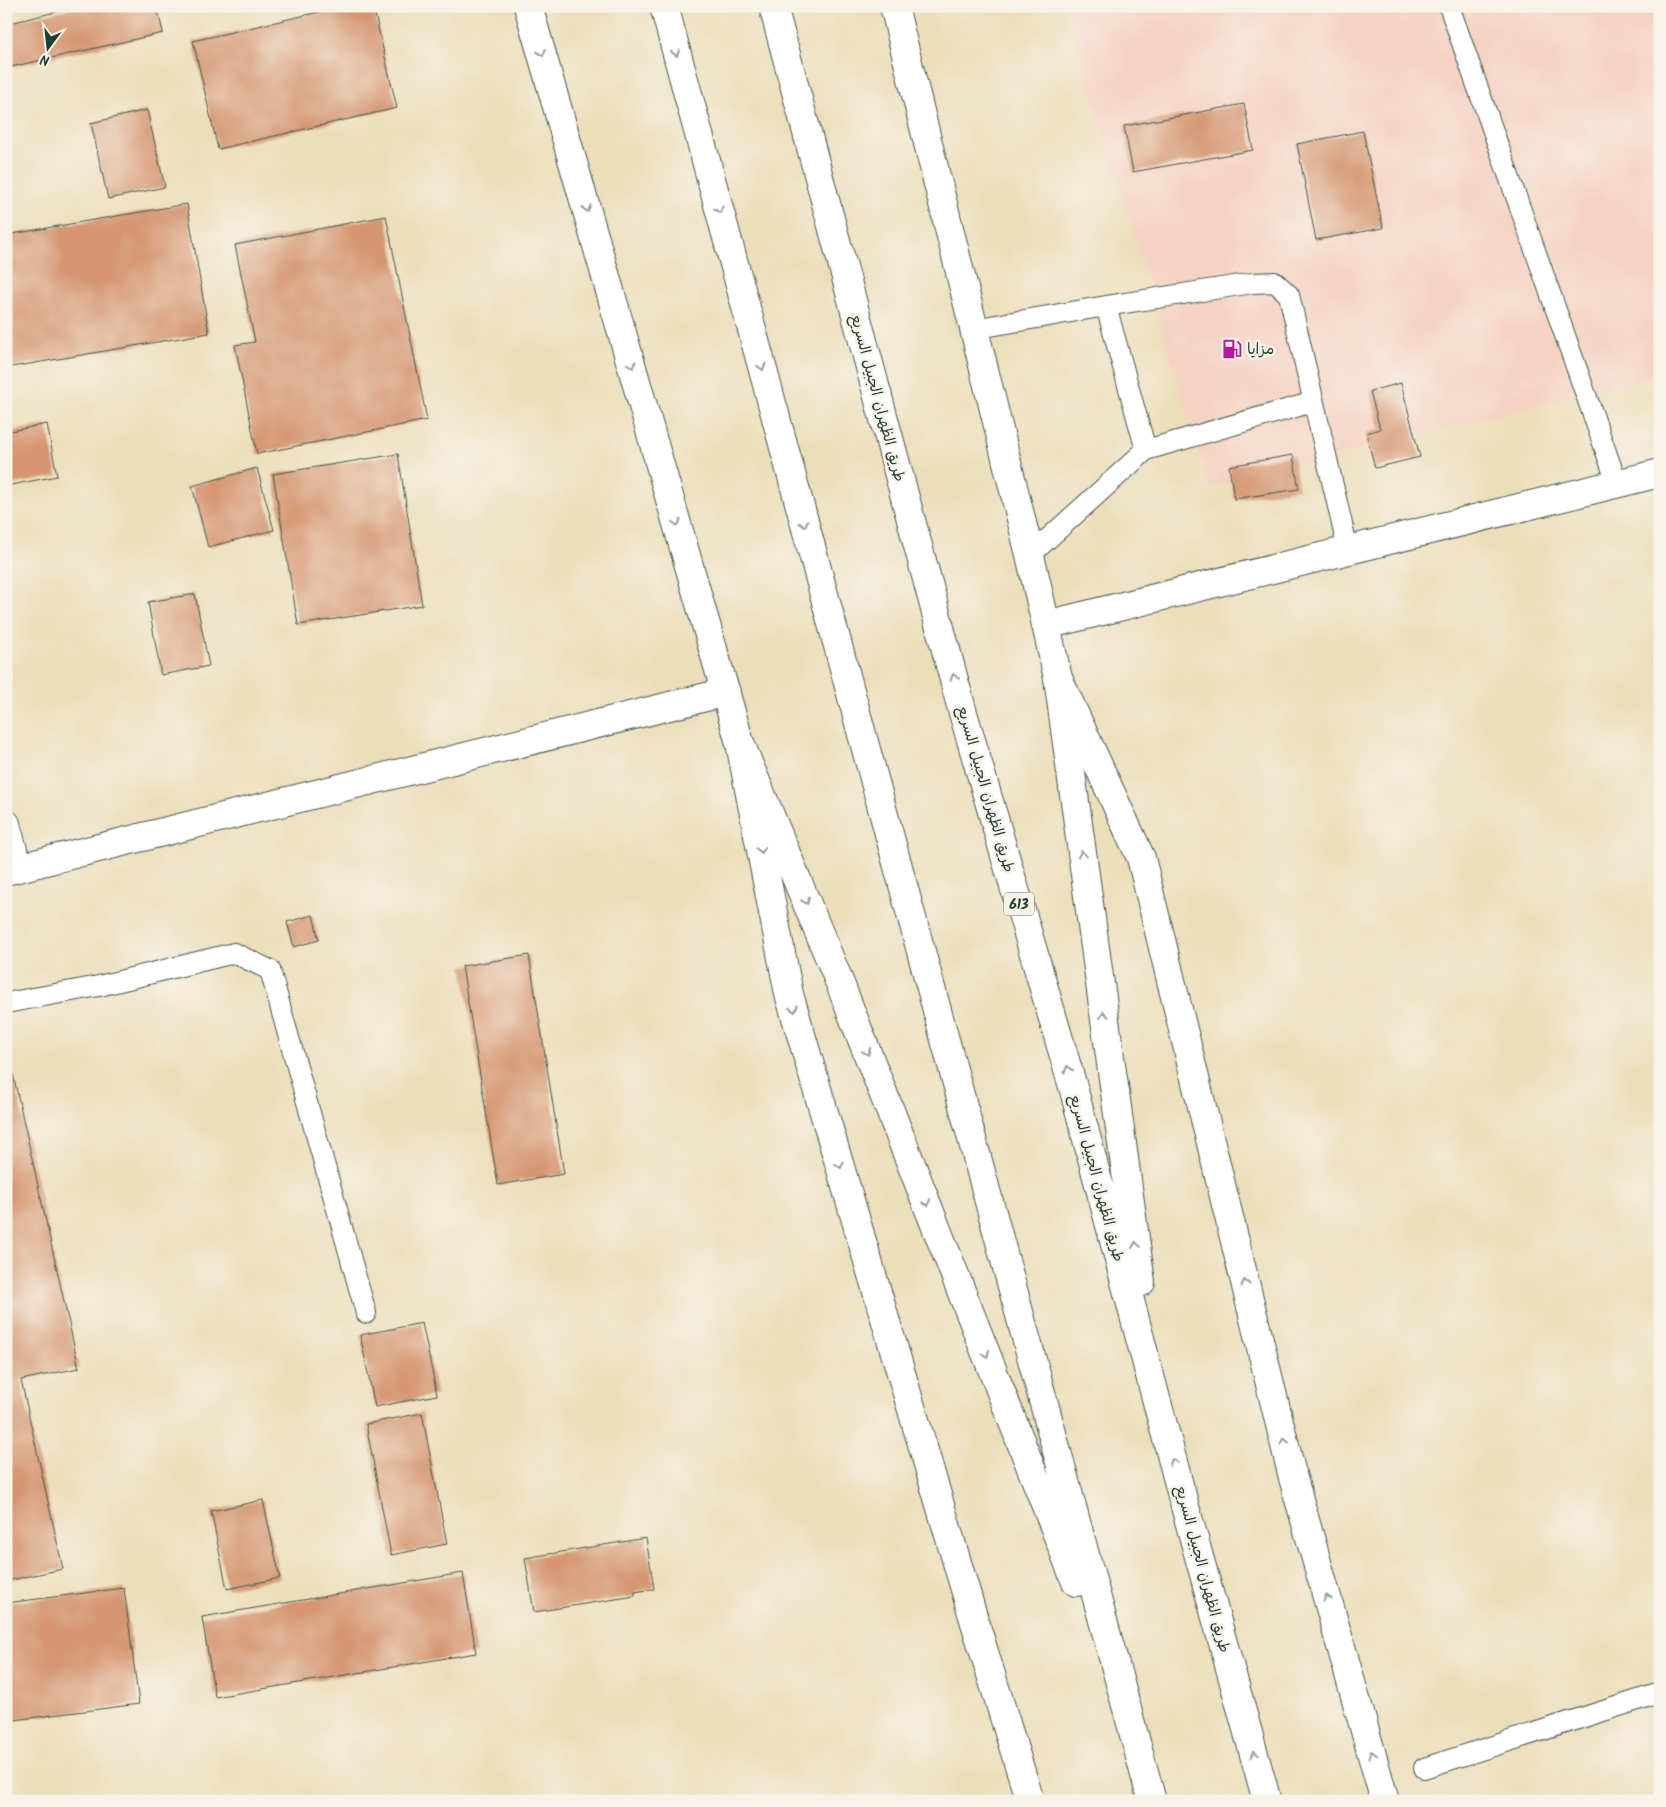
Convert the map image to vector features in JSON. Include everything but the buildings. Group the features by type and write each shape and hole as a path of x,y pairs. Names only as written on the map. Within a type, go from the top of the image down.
{"main road":[{"path":"528,6 740,743 789,994 972,1613 1030,1801"},
{"path":"664,6 1152,1801"},
{"name":"طريق الظهران الجبيل السريع","path":"773,6 959,696 1073,1087 1267,1801"},
{"path":"894,6 1030,555 1058,678 1156,1398"},
{"path":"1046,625 1660,473"},
{"path":"1058,678 1141,858 1293,1478 1385,1801"},
{"path":"6,824 12,869 726,692"},
{"path":"740,743 835,971 1126,1707"}],"lane":[{"path":"1449,6 1617,483"},
{"path":"973,329 1253,283 1274,282 1289,295 1348,550"},
{"path":"1106,306 1146,450"},
{"path":"1030,555 1146,450 1313,402"},
{"path":"6,1003 99,986 234,953 270,970 366,1313"},
{"path":"1424,1768 1660,1693"}],"shaded area":[{"path":"1066,6 1660,6 1660,374 1210,488"}],"place":[{"name":"مزايا","path":"1232,349"}]}
